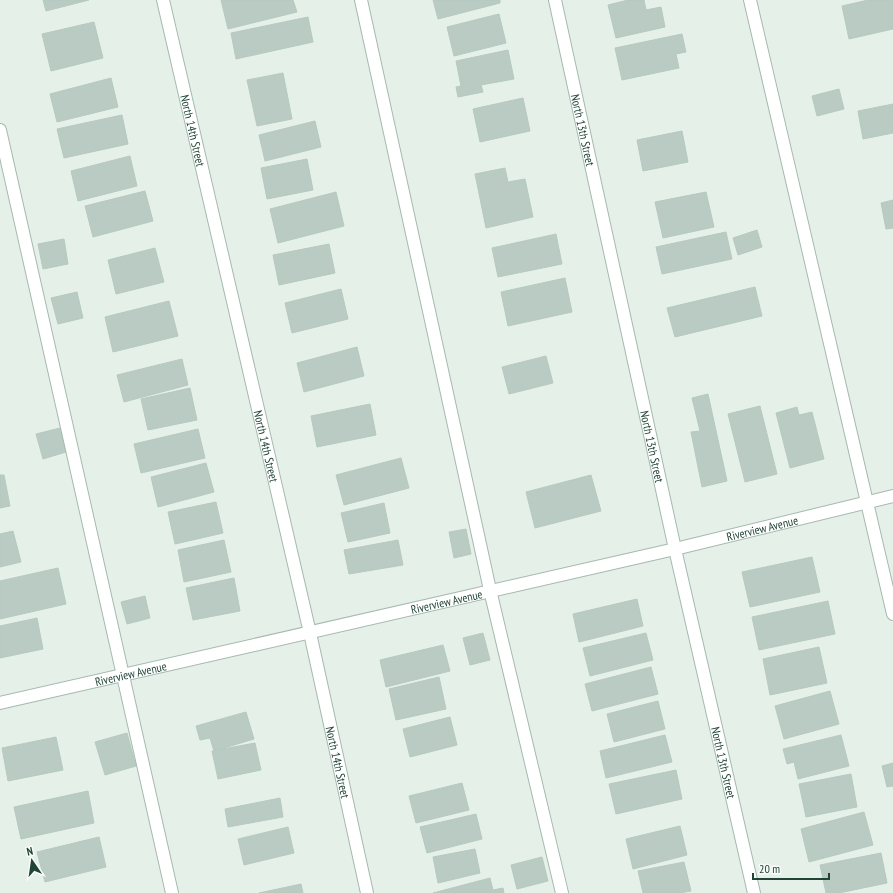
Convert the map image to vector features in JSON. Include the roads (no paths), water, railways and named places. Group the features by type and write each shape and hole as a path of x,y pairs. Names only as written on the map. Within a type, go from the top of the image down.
{"street":[{"name":"North 14th Street","path":"163,0 310,633 368,893"},
{"path":"361,0 490,590 562,893"},
{"name":"North 13th Street","path":"554,0 675,549 754,893"},
{"path":"750,0 893,614"},
{"path":"0,130 172,893"},
{"name":"Riverview Avenue","path":"0,703 675,549 893,496"}]}
